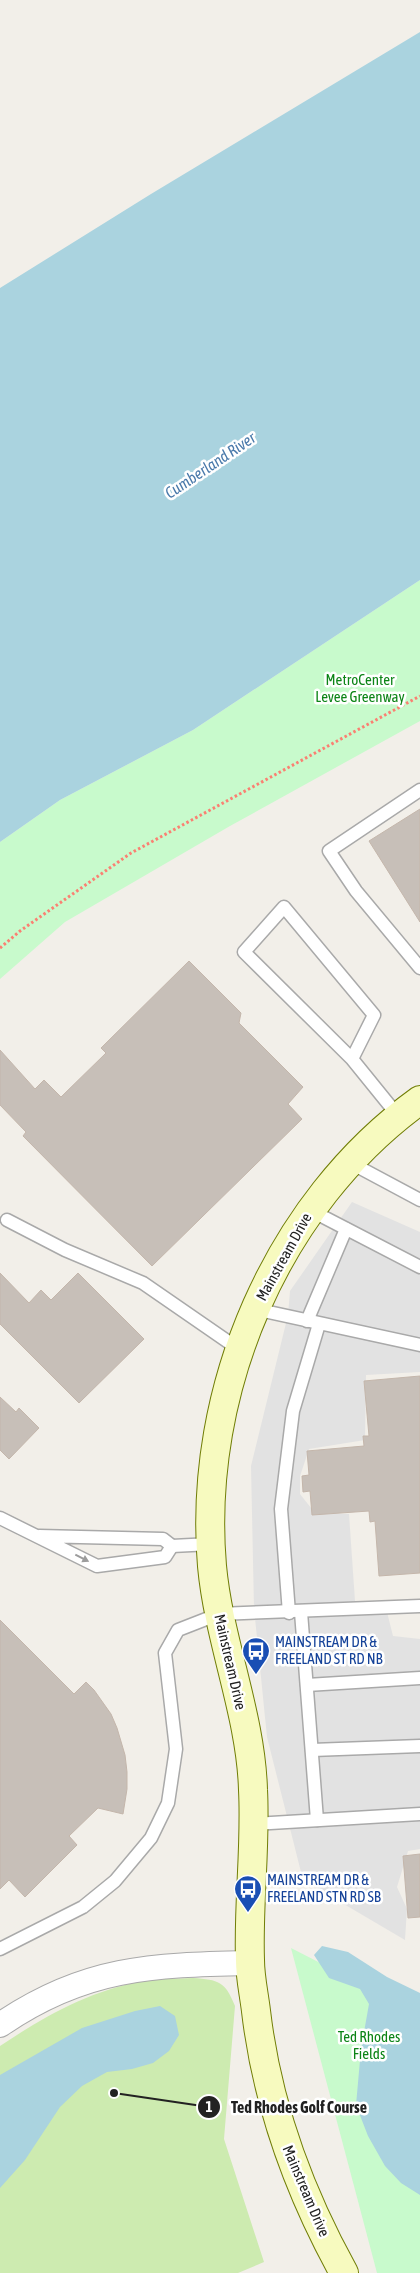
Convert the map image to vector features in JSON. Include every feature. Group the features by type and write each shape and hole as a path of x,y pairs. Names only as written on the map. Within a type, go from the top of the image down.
{"street":[{"name":"Mainstream Drive","path":"344,2273 320,2227 297,2176 273,2105 260,2048 250,1963 254,1788 249,1749 219,1614 212,1565 214,1472 220,1427 231,1378 255,1310 286,1247 310,1210 349,1162 369,1142 420,1100"},
{"path":"0,2025 44,1999 104,1975 134,1969 178,1964 250,1963"}],"lane":[{"path":"420,790 329,851 356,891 420,968"},
{"path":"352,1059 374,1015 284,907 244,952 352,1059 398,1117"},
{"path":"349,1162 420,1200"},
{"path":"310,1210 420,1267"},
{"path":"7,1220 65,1250 143,1283 240,1350"},
{"path":"317,1820 306,1684 281,1509 293,1411 313,1322 346,1229"},
{"path":"255,1310 420,1344"},
{"path":"0,1518 97,1566 165,1557 172,1546"},
{"path":"39,1536 163,1538 172,1546 212,1544"},
{"path":"0,1949 83,1908 115,1881 151,1838 168,1803 176,1749 165,1653 178,1630 219,1614 295,1613 420,1606"},
{"path":"306,1684 420,1678"},
{"path":"312,1750 420,1746"},
{"path":"253,1824 420,1814"}],"path":[{"path":"0,948 20,931 131,853 420,696"}],"green space":[{"name":"MetroCenter Levee Greenway","path":"420,580 420,721 230,826 65,922 0,979 0,842 60,800 193,730"},
{"name":"Ted Rhodes Fields","path":"291,1948 420,2014 420,2273 377,2273"},
{"path":"193,1978 220,1983 228,1991 235,2006 224,2139 264,2262 238,2273 0,2273 0,2046 68,2006 104,1991 149,1980"}],"shaded area":[{"path":"352,1202 420,1232 420,1372 366,1375 365,1440 309,1449 300,1476 300,1494 315,1513 349,1514 355,1601 385,1604 393,1636 420,1639 420,1849 408,1851 397,1887 407,1909 405,1940 303,1880 267,1737 254,1608 251,1466 288,1315 290,1291"}],"water":[{"name":"Cumberland River","path":"420,32 420,580 193,730 60,800 0,842 0,288 151,194"},
{"path":"322,1946 348,1952 387,1977 420,1993 420,2195 401,2183 385,2166 368,2136 356,2105 361,2049 369,2004 360,1989 329,1978 314,1955"},
{"path":"160,2006 175,2016 179,2035 169,2051 153,2063 132,2069 107,2072 82,2086 60,2107 25,2160 0,2188 0,2075 82,2028 135,2011"}],"building":[{"path":"420,809 420,922 369,841"},
{"path":"189,961 241,1013 239,1023 303,1087 288,1104 302,1119 152,1266 23,1136 26,1132 0,1105 0,1050 35,1089 44,1080 61,1097 106,1053 101,1048"},
{"path":"0,1273 29,1303 41,1290 51,1300 78,1273 144,1339 79,1403 0,1324"},
{"path":"420,1376 420,1573 379,1576 375,1521 370,1522 369,1511 312,1515 310,1491 303,1492 302,1476 309,1475 307,1451 364,1446 363,1436 369,1436 364,1381"},
{"path":"0,1397 16,1412 19,1408 39,1428 9,1459 0,1450"},
{"path":"0,1620 74,1694 86,1682 94,1690 111,1714 117,1728 125,1755 127,1772 127,1789 123,1814 98,1808 69,1836 77,1845 25,1897 9,1880 0,1889"},
{"path":"420,1854 420,1917 408,1918 403,1856"}],"place":[{"name":"MAINSTREAM DR & FREELAND ST RD NB","path":"256,1675"},
{"name":"MAINSTREAM DR & FREELAND STN RD SB","path":"248,1913"},
{"name":"Ted Rhodes Golf Course","path":"114,2093"}]}
